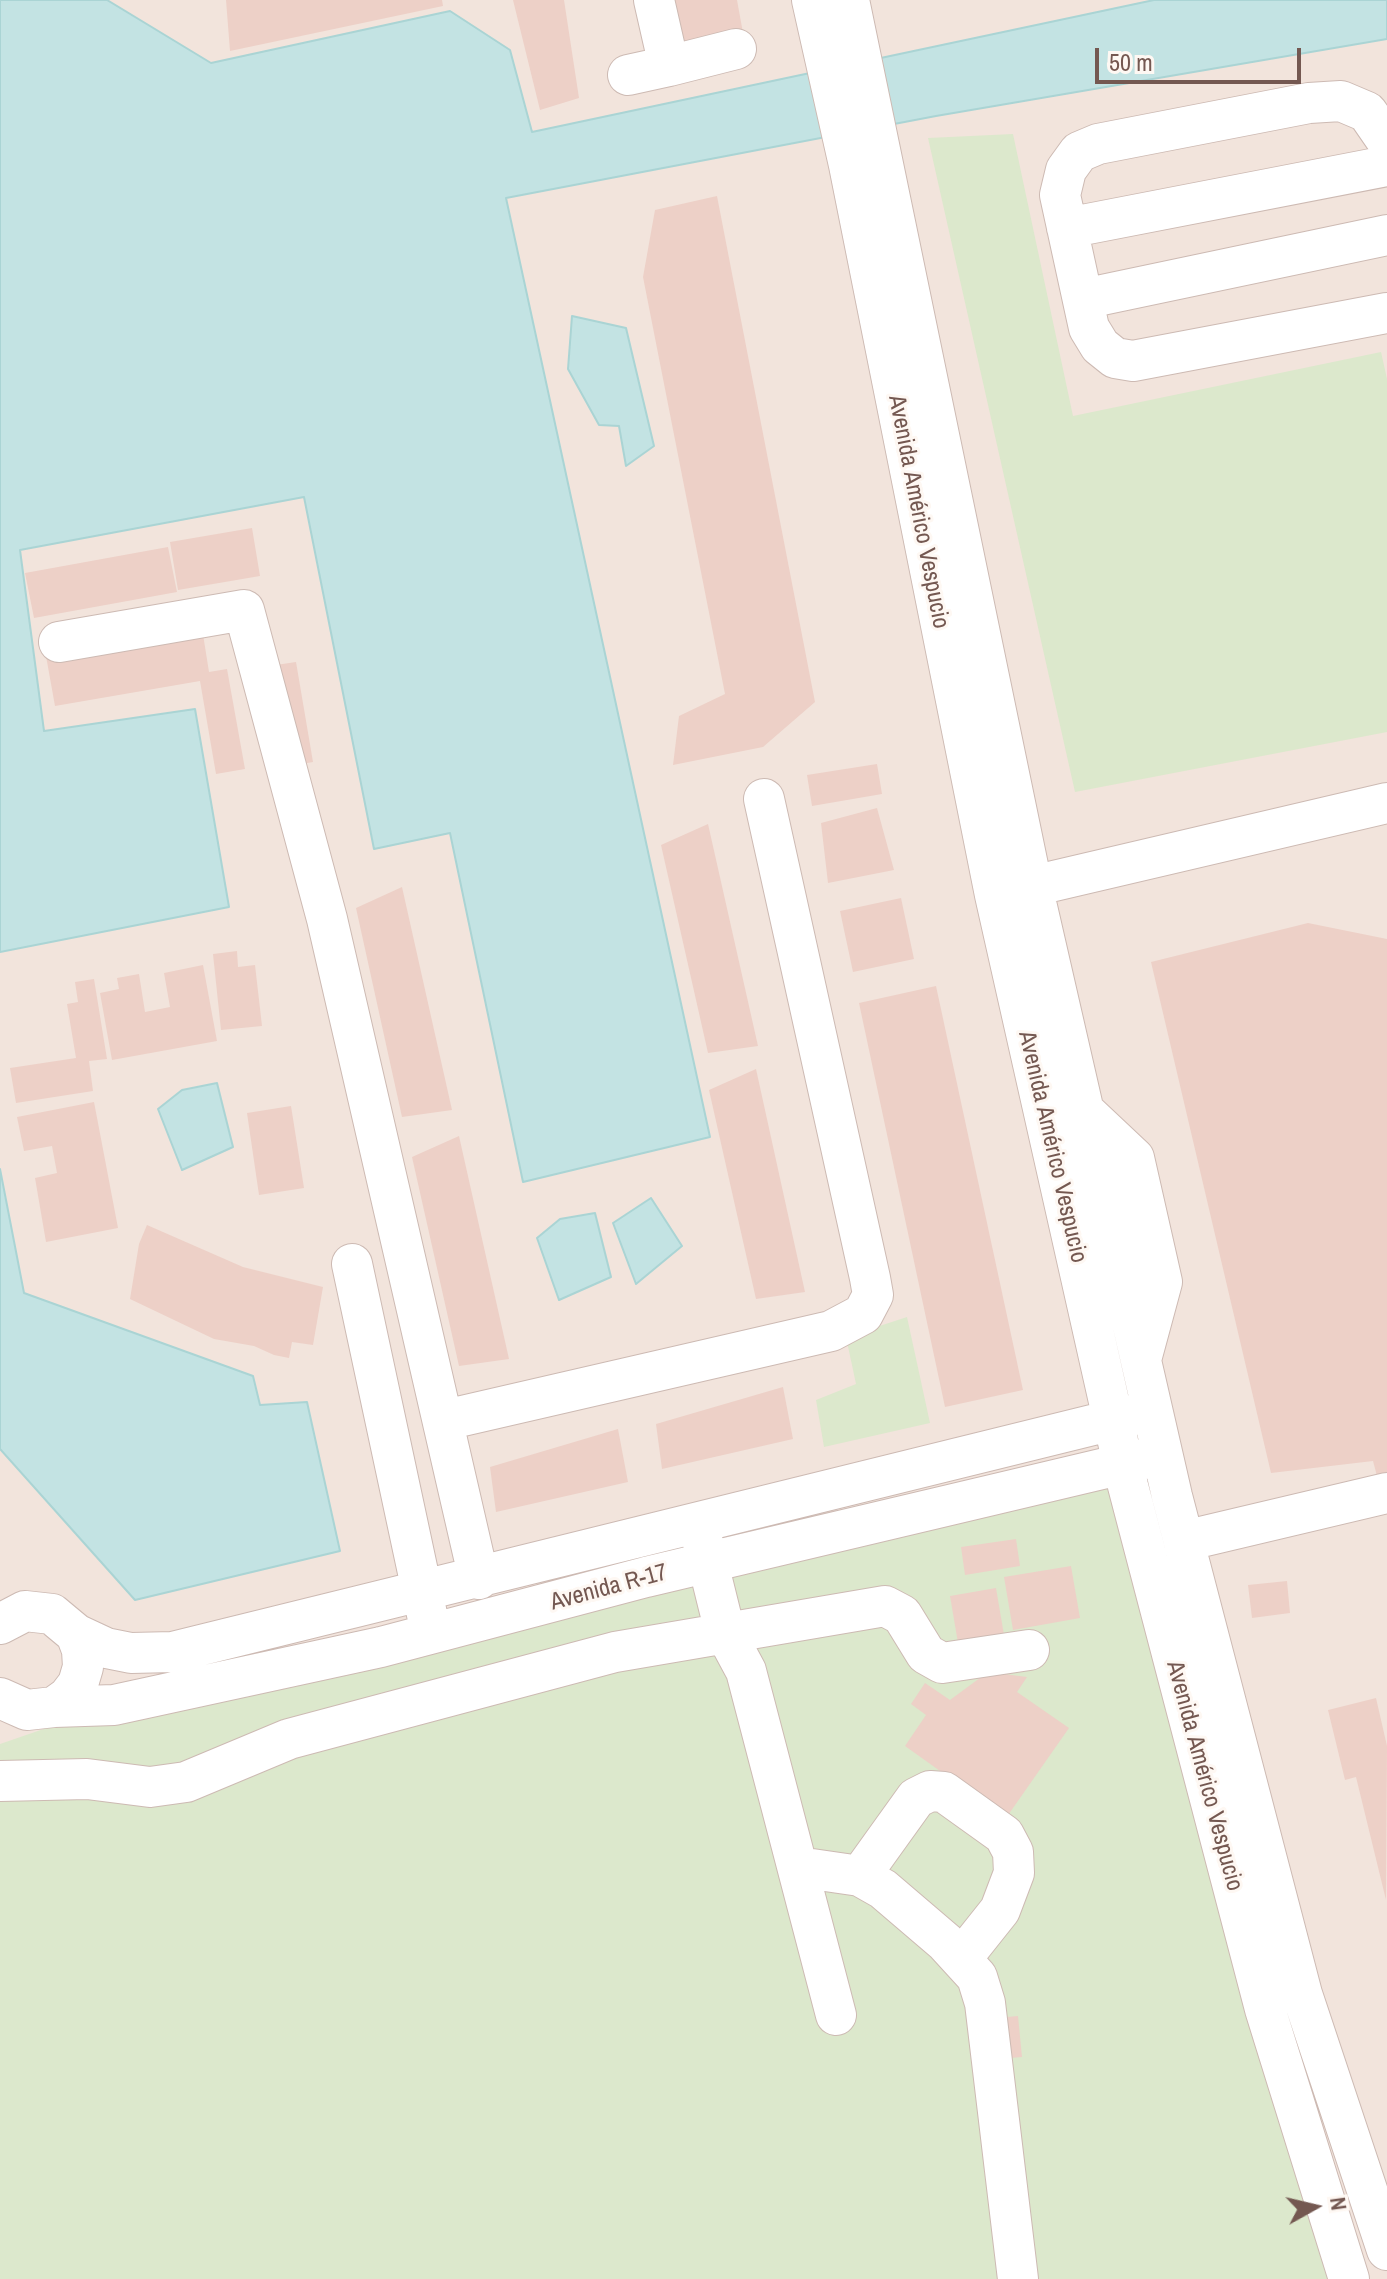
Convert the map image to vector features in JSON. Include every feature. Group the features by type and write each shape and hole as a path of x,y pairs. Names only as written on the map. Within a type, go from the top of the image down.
{"street":[{"path":"654,0 669,66"},
{"name":"Avenida Américo Vespucio","path":"834,17 1013,890 1123,1464 1265,2009 1349,2279"},
{"path":"628,75 736,49"},
{"path":"1387,141 1367,112 1341,101 1309,103 1098,144 1079,152 1066,170 1060,195 1089,328 1100,346 1115,358 1133,361 1387,313"},
{"path":"1067,228 1387,166"},
{"path":"1083,299 1387,235"},
{"path":"59,642 244,610 327,919 445,1420 479,1579"},
{"path":"445,1420 831,1331 863,1314 873,1295 764,799"},
{"path":"1013,890 1387,803"},
{"name":"Avenida Américo Vespucio","path":"1013,890 1083,1110 1162,1455 1302,1994 1387,2250"},
{"path":"352,1264 431,1635"},
{"name":"Avenida R-17","path":"8,1610 52,1614 76,1634 106,1648 131,1653 173,1652 423,1593 1152,1411"},
{"name":"Avenida R-17","path":"0,1698 27,1710 114,1705 182,1691 431,1635 721,1560 1162,1455"},
{"path":"1184,1541 1387,1493"},
{"path":"699,1523 721,1560 746,1671 836,2015"},
{"path":"0,1781 87,1779 150,1787 186,1782 289,1739 615,1652 885,1606 902,1615 926,1654 942,1663 1029,1650"},
{"path":"54,1707 68,1697 80,1675 82,1650 76,1634"},
{"path":"173,1652 182,1691"},
{"path":"860,1876 916,1798 930,1791 944,1792 1004,1835 1013,1852 1014,1873 1000,1910 961,1959"},
{"path":"798,1867 860,1876 883,1889 977,1977 985,2003 1018,2279"}],"shaded area":[{"path":"0,0 1154,0 937,116 1387,39 1387,2279 0,2279"}],"green space":[{"path":"1013,134 1073,416 1381,352 1387,379 1387,732 1075,792 928,138"},
{"path":"907,1317 930,1423 824,1447 816,1400 856,1384 846,1337"},
{"path":"1123,1464 1349,2279 0,2279 0,1744 64,1722"}],"water":[{"path":"0,0 107,0 211,63 450,11 510,50 532,132 1154,0 1387,0 1387,39 936,116 506,198 710,1137 523,1182 450,833 374,849 304,497 20,550 44,731 195,709 229,907 0,952"},
{"path":"572,316 626,328 654,446 626,466 619,426 599,425 568,369"},
{"path":"217,1083 233,1147 182,1170 158,1109 182,1090"},
{"path":"0,1169 24,1293 253,1376 260,1405 307,1402 340,1551 135,1600 0,1449"},
{"path":"651,1198 682,1246 636,1284 613,1223"},
{"path":"595,1213 611,1277 559,1300 537,1238 560,1219"}],"building":[{"path":"226,0 442,0 443,6 230,51"},
{"path":"513,0 564,0 579,98 540,110"},
{"path":"667,0 737,0 743,33 676,46"},
{"path":"717,196 815,702 763,747 673,765 679,716 725,694 643,277 655,210"},
{"path":"252,528 260,576 178,590 170,542"},
{"path":"168,547 177,592 34,618 25,573"},
{"path":"202,628 209,672 227,669 245,769 216,774 200,681 55,706 46,656"},
{"path":"296,662 313,762 285,767 269,666"},
{"path":"877,764 882,794 812,806 807,775"},
{"path":"877,808 894,870 828,883 821,823"},
{"path":"708,824 758,1046 708,1053 661,845"},
{"path":"402,887 452,1110 402,1117 356,908"},
{"path":"901,898 914,959 853,972 840,911"},
{"path":"1308,923 1387,939 1387,1474 1377,1476 1373,1461 1271,1473 1151,962"},
{"path":"237,951 238,967 255,965 262,1026 221,1030 213,954"},
{"path":"203,965 217,1041 112,1060 100,993 119,989 117,978 139,974 145,1012 170,1007 164,973"},
{"path":"94,979 107,1059 89,1061 93,1091 16,1103 10,1068 76,1058 67,1004 78,1002 75,982"},
{"path":"936,986 1023,1390 945,1407 859,1003"},
{"path":"756,1069 805,1292 756,1299 709,1090"},
{"path":"94,1102 118,1228 46,1242 35,1178 57,1173 52,1146 24,1151 17,1117"},
{"path":"291,1106 304,1188 259,1195 247,1113"},
{"path":"459,1136 509,1359 459,1366 412,1157"},
{"path":"147,1225 243,1267 323,1287 313,1345 292,1342 289,1358 274,1355 254,1346 214,1339 130,1299 139,1244"},
{"path":"783,1387 793,1439 662,1469 656,1424"},
{"path":"618,1429 628,1482 496,1512 490,1467"},
{"path":"1016,1539 1020,1566 965,1575 961,1547"},
{"path":"1071,1566 1080,1618 1013,1630 1004,1577"},
{"path":"1287,1581 1290,1613 1252,1618 1248,1585"},
{"path":"996,1588 1004,1635 958,1643 950,1596"},
{"path":"988,1672 1027,1677 1017,1692 1069,1728 1006,1818 905,1746 926,1715 911,1704 925,1683 950,1700"},
{"path":"1376,1698 1387,1746 1386,1900 1356,1777 1345,1780 1328,1710"},
{"path":"1018,2016 1022,2057 999,2059 995,2018"}]}
